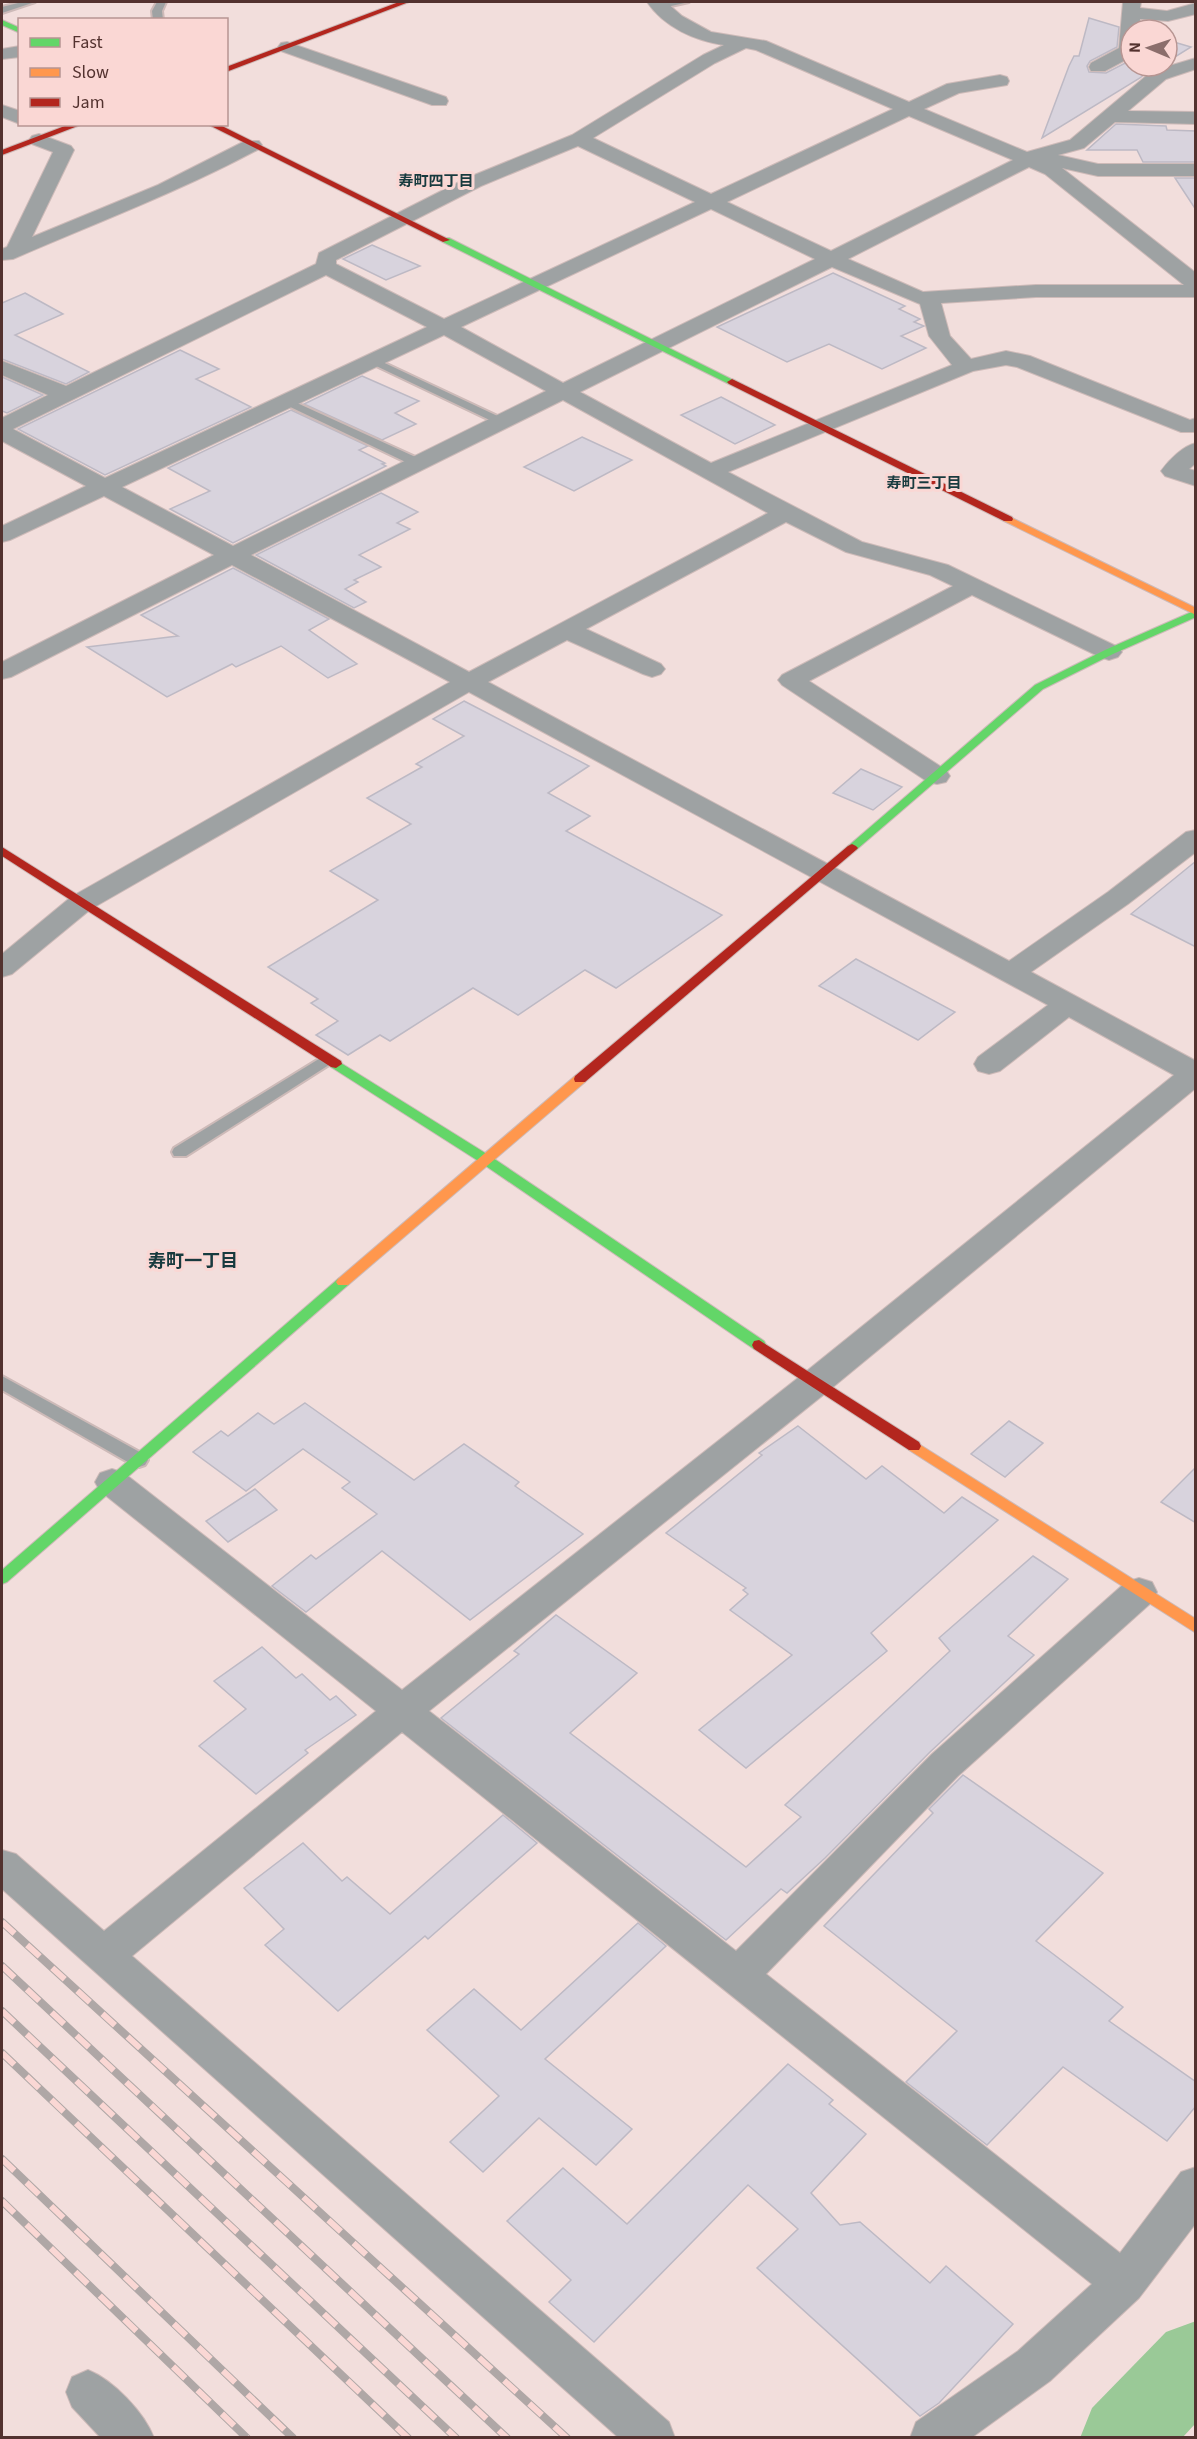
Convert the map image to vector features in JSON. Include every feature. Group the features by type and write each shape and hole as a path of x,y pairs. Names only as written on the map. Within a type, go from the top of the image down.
{"street":[{"path":"228,69 405,2"},
{"path":"659,3 676,20 706,37 760,45 908,109 1031,158 1052,170 1196,284"},
{"path":"1098,67 1128,51 1132,7 1168,16 1196,8"},
{"path":"2,22 18,30"},
{"path":"326,267 326,257 474,182 579,139 709,59 743,43"},
{"path":"287,47 439,101"},
{"path":"2,54 18,51"},
{"path":"2,672 230,555 833,260 1031,158 1077,144 1159,75 1196,63"},
{"path":"2,535 954,88 999,81"},
{"path":"2,111 18,117"},
{"path":"1110,116 1196,118"},
{"path":"2,153 43,132 70,126"},
{"path":"215,126 1196,612"},
{"path":"8,254 64,150 43,132"},
{"path":"579,139 714,201 833,260 920,298 1036,291 1196,291"},
{"path":"8,254 138,202 208,170 252,145"},
{"path":"1031,158 1098,170 1196,170"},
{"path":"326,267 565,391 786,513 854,547 939,570 1109,652"},
{"path":"2,426 326,267"},
{"path":"930,298 932,318 938,336 951,354 967,366"},
{"path":"711,471 967,366 1006,358 1022,361 1193,428"},
{"path":"2,367 65,394"},
{"path":"2,432 1195,1073 815,1383 401,1712 104,1955"},
{"path":"1196,450 1173,471 1196,479"},
{"path":"2,968 81,903 469,682 786,513"},
{"path":"937,776 791,680 973,585"},
{"path":"2,1578 486,1159 1039,687 1196,612"},
{"path":"567,630 652,669"},
{"path":"1009,974 1118,898 1196,838"},
{"path":"2,851 486,1159 815,1383 1196,1627"},
{"path":"989,1064 1066,1005"},
{"path":"125,1471 401,1712 1124,2283"},
{"path":"738,1976 945,1765 1139,1592"},
{"path":"2,1866 653,2438"},
{"path":"932,2438 1034,2366 1124,2283 1196,2186"},
{"path":"88,2392 132,2438"}],"lane":[{"path":"2,10 30,2"},
{"path":"158,18 160,2"},
{"path":"659,3 684,2"},
{"path":"374,361 502,422"},
{"path":"286,401 418,463"},
{"path":"180,1152 327,1059"},
{"path":"2,1382 125,1471"}],"building":[{"path":"1089,18 1119,27 1117,47 1090,61 1087,66 1089,72 1106,73 1119,66 1119,78 1140,78 1042,138 1069,66 1074,56 1079,56"},
{"path":"1179,44 1191,47 1179,54"},
{"path":"1116,124 1166,126 1167,130 1196,131 1196,162 1143,162 1137,150 1087,150"},
{"path":"1175,178 1196,178 1196,210"},
{"path":"372,245 420,266 386,280 343,259"},
{"path":"833,273 905,306 899,309 920,319 914,322 924,326 901,336 926,348 882,369 829,344 787,362 717,327"},
{"path":"25,293 63,314 15,335 89,372 66,384 2,359 2,303"},
{"path":"180,350 219,369 196,379 251,407 105,475 18,429"},
{"path":"362,376 419,401 395,413 416,424 382,440 304,404"},
{"path":"2,377 43,395 7,413 2,411"},
{"path":"721,397 775,425 735,444 681,415"},
{"path":"291,410 368,446 359,450 385,463 382,464 386,466 233,543 170,509 210,491 168,468"},
{"path":"582,437 632,460 574,491 524,467"},
{"path":"381,493 418,512 397,523 410,529 359,555 381,567 354,580 358,582 345,589 366,602 354,608 256,555"},
{"path":"233,568 329,619 309,630 357,664 328,678 281,646 236,667 232,664 167,697 87,647 178,636 141,615"},
{"path":"464,701 589,766 548,793 590,816 566,831 722,915 616,988 585,970 518,1015 473,988 390,1041 380,1035 348,1055 316,1035 338,1021 311,1003 318,999 268,967 378,900 330,871 411,824 367,798 422,767 416,764 464,736 433,719"},
{"path":"861,769 902,787 873,810 833,793"},
{"path":"1196,861 1196,947 1131,914"},
{"path":"856,959 955,1012 918,1040 819,986"},
{"path":"305,1403 414,1480 464,1444 519,1482 515,1486 583,1534 470,1620 382,1551 306,1612 272,1586 311,1555 316,1559 377,1514 342,1488 350,1482 303,1449 246,1491 193,1452 221,1431 228,1436 258,1413 274,1424"},
{"path":"1009,1421 1043,1443 1005,1477 971,1454"},
{"path":"798,1426 866,1479 882,1466 944,1513 962,1497 998,1520 871,1633 887,1651 746,1768 699,1730 792,1655 730,1610 748,1594 743,1590 746,1588 666,1533 762,1455 759,1453"},
{"path":"1196,1467 1196,1523 1161,1502"},
{"path":"255,1489 277,1510 228,1542 206,1521"},
{"path":"1033,1556 1068,1579 1008,1636 1034,1655 930,1752 825,1858 787,1893 781,1889 726,1940 441,1718 519,1654 514,1651 556,1615 637,1673 570,1733 746,1867 801,1817 785,1805 950,1651 939,1638"},
{"path":"262,1647 296,1678 302,1674 330,1700 336,1696 356,1715 305,1750 308,1753 256,1794 199,1746 246,1709 214,1681"},
{"path":"963,1775 1103,1873 1036,1941 1123,2007 1109,2021 1196,2082 1196,2106 1167,2141 1063,2067 987,2145 906,2082 957,2031 824,1926 933,1813 929,1809"},
{"path":"503,1815 537,1843 428,1939 425,1936 338,2011 265,1945 284,1929 244,1888 303,1843 342,1881 347,1877 390,1914"},
{"path":"638,1923 666,1946 545,2059 632,2129 596,2165 539,2118 483,2172 450,2142 499,2096 427,2030 474,1989 521,2030"},
{"path":"788,2064 833,2100 829,2104 866,2134 811,2193 840,2225 860,2222 930,2283 946,2266 1013,2324 939,2403 920,2416 757,2268 798,2229 748,2185 594,2342 549,2302 571,2280 507,2221 563,2168 627,2224"}],"waterway":[{"path":"1123,2438 1196,2361"}],"railway":[{"path":"2,1922 567,2438"},
{"path":"2,1966 507,2438"},
{"path":"2,2011 456,2438"},
{"path":"2,2053 408,2438"},
{"path":"2,2159 293,2438"},
{"path":"2,2201 247,2438"}],"traffic: fast":[{"path":"2,22 18,30"},
{"path":"446,240 732,382"},
{"path":"852,848 1039,687 1109,652 1196,613"},
{"path":"336,1064 485,1159 759,1345"},
{"path":"2,1578 343,1282"}],"traffic: slow":[{"path":"1008,519 1196,612"},
{"path":"343,1282 580,1079"},
{"path":"914,1446 1196,1627"}],"traffic: jam":[{"path":"228,69 405,2"},
{"path":"2,153 74,126"},
{"path":"215,126 446,240"},
{"path":"732,382 1008,519"},
{"path":"580,1079 852,848"},
{"path":"2,851 336,1064"},
{"path":"759,1345 914,1446"}],"district":[{"name":"寿町四丁目","path":"436,181"},
{"name":"寿町三丁目","path":"924,483"},
{"name":"寿町一丁目","path":"193,1261"}]}
